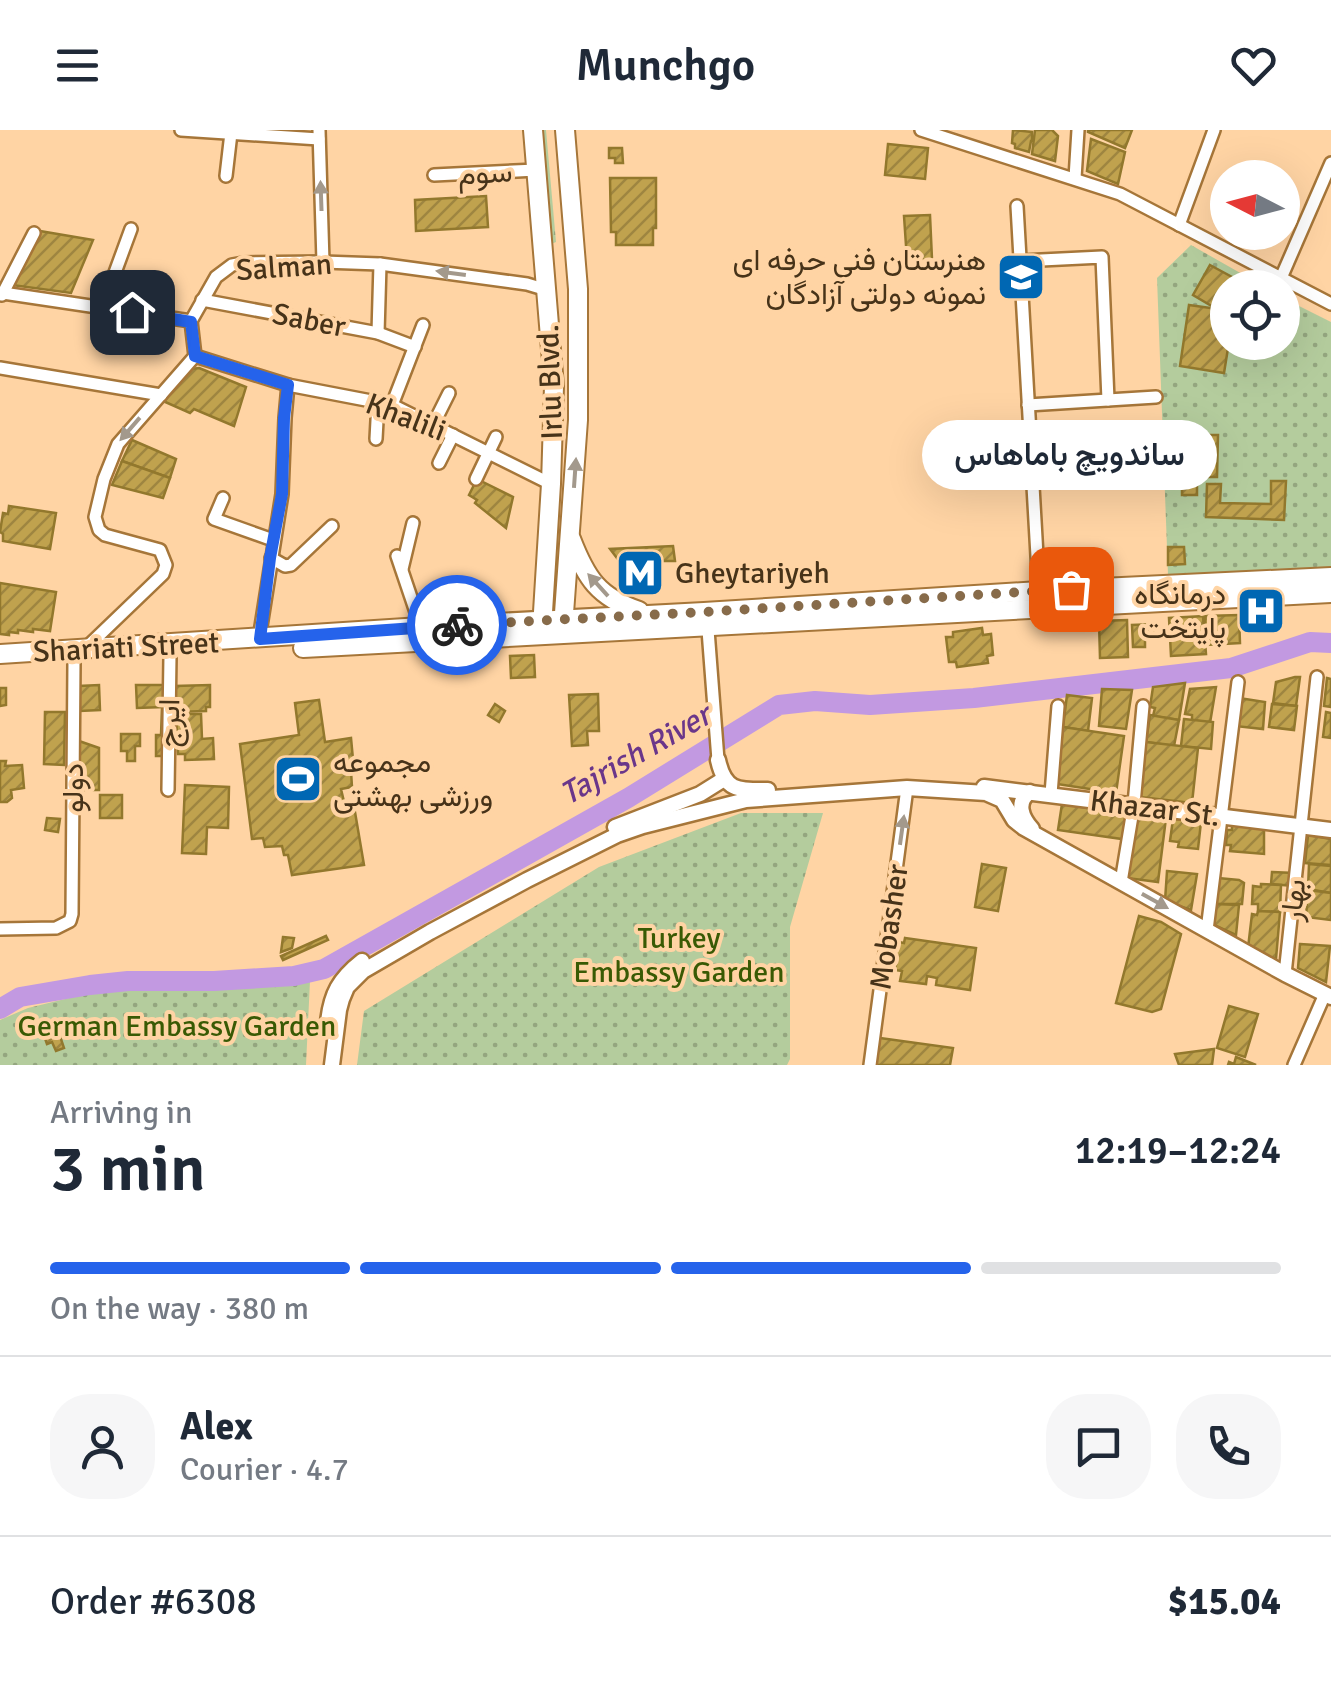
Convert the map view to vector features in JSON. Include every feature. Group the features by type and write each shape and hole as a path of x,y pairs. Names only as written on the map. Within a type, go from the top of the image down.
{"main road":[{"name":"Irlu Blvd.","path":"533,130 554,386 542,627"},
{"name":"Irlu Blvd.","path":"562,626 578,420 578,289 565,130"},
{"path":"542,237 553,253 564,256 574,233"},
{"path":"569,533 580,562 599,590 624,606 649,614"},
{"name":"Shariati Street","path":"562,626 649,614 1331,577"},
{"name":"Shariati Street","path":"0,654 170,656 542,627 869,618 1331,593"},
{"name":"Shariati Street","path":"0,666 420,626 542,627"}],"street":[{"path":"181,130 319,135 322,262"},
{"path":"568,160 576,130"},
{"path":"921,130 945,134 1120,194 1266,270"},
{"path":"1074,178 1078,130"},
{"path":"1180,225 1214,130"},
{"path":"226,176 231,134"},
{"path":"1284,270 1331,163"},
{"name":"سوم","path":"434,176 536,170"},
{"path":"1017,206 1040,591"},
{"path":"102,308 131,229"},
{"path":"34,233 6,272 1,296 191,322 195,356 121,438 104,479 95,517 98,530 105,535 160,550 166,565 164,574 79,656"},
{"path":"1020,260 1102,258 1108,400"},
{"name":"Salman","path":"191,322 216,277 232,265 243,263 380,264 546,290"},
{"path":"378,333 380,264"},
{"path":"1300,288 1331,304"},
{"name":"Saber","path":"202,300 378,333 414,346"},
{"path":"392,405 423,325"},
{"name":"Khalili","path":"195,356 288,385 392,405 551,484"},
{"path":"0,368 162,395"},
{"path":"260,639 282,494 288,385"},
{"path":"433,425 449,394"},
{"path":"1028,404 1156,397"},
{"path":"376,439 378,402"},
{"path":"439,463 453,434"},
{"path":"476,479 496,437"},
{"path":"223,498 214,518 274,540"},
{"path":"402,569 413,523"},
{"path":"270,558 291,566 332,526"},
{"path":"397,556 420,626"},
{"path":"705,625 714,759 727,794 908,788 986,793 1002,800 1024,828 1328,996 1294,1065"},
{"name":"دولو","path":"0,929 56,928 70,921 79,656"},
{"name":"ایرج","path":"168,790 170,656"},
{"name":"بهار","path":"1284,974 1316,677"},
{"path":"1208,930 1238,682"},
{"path":"1052,794 1058,706"},
{"path":"1120,882 1134,804 1143,706"},
{"name":"Khazar St.","path":"744,795 908,781 1052,794 1331,830"},
{"path":"324,1065 333,994 345,974 364,959 524,872 632,819 700,794 720,782"},
{"name":"Mobasher","path":"870,1065 908,788"},
{"path":"1030,792 1021,802 1021,812 1029,826 1046,841"},
{"path":"332,1065 342,999 363,971 616,835 744,795"}],"green space":[{"path":"538,130 546,130 556,242 549,245"},
{"path":"1191,245 1235,270 1210,270 1210,360 1300,360 1300,306 1331,322 1331,569 1168,575 1157,278"},
{"name":"Turkey Embassy Garden","path":"741,813 823,813 790,927 787,1065 357,1065 364,1011 599,867"},
{"name":"German Embassy Garden","path":"310,981 306,1065 0,1065 0,1020 28,1008 98,991 180,986 242,989"}],"building":[{"path":"1013,130 1032,132 1029,152 1015,148"},
{"path":"1035,130 1052,130 1058,136 1055,161 1032,154"},
{"path":"1088,130 1132,130 1125,148"},
{"path":"1091,139 1125,152 1118,184 1087,171"},
{"path":"888,144 928,148 925,179 885,175"},
{"path":"609,148 622,148 623,163 609,158"},
{"path":"610,178 656,178 653,245 616,245 616,232 611,232"},
{"path":"486,196 488,227 416,231 415,200"},
{"path":"930,215 932,259 907,260 904,216"},
{"path":"40,231 93,240 71,293 12,285"},
{"path":"1210,265 1219,270 1210,270 1210,305 1193,295"},
{"path":"1189,305 1210,308 1210,360 1226,360 1224,373 1180,366"},
{"path":"199,368 246,387 234,426 163,401 191,369"},
{"path":"1197,435 1218,435 1217,477 1205,477 1205,467 1189,466 1189,475 1197,475 1197,495 1182,495 1182,442 1197,442"},
{"path":"132,440 176,459 170,478 122,461"},
{"path":"122,461 170,478 163,498 112,485"},
{"path":"477,479 513,497 506,528 469,495"},
{"path":"1271,481 1286,481 1284,520 1206,517 1207,484 1221,484 1220,503 1271,504"},
{"path":"9,506 56,513 50,549 3,541 3,513 8,514"},
{"name":"Gheytariyeh","path":"673,546 675,561 660,561 660,581 653,582 629,574 610,549"},
{"path":"1168,547 1184,547 1185,564 1168,565"},
{"path":"0,583 56,592 50,631 33,629 0,634"},
{"path":"1239,615 1240,643 1206,645 1205,616"},
{"path":"1203,616 1206,654 1171,656 1169,618"},
{"path":"1127,620 1128,657 1100,658 1099,621"},
{"path":"1156,624 1156,639 1145,639 1145,647 1133,647 1132,625"},
{"path":"982,628 983,635 991,634 993,655 987,656 988,663 957,667 956,662 949,662 946,637 953,637 953,632"},
{"path":"534,655 535,677 511,678 510,656"},
{"path":"1300,677 1296,706 1273,703 1276,682"},
{"path":"1327,678 1331,679 1331,707 1324,706"},
{"path":"1185,683 1179,720 1153,716 1153,687"},
{"path":"99,685 100,710 80,711 79,686"},
{"path":"136,685 164,685 164,707 137,708"},
{"path":"210,685 210,707 206,711 175,712 175,686"},
{"path":"1216,687 1210,723 1192,720 1192,715 1185,714 1190,689"},
{"path":"0,688 6,688 6,705 0,706"},
{"path":"1102,689 1132,690 1126,729 1099,726"},
{"path":"598,694 599,731 587,731 588,745 572,746 569,695"},
{"path":"1067,695 1092,698 1088,731 1063,727"},
{"path":"1239,698 1265,702 1263,729 1235,726"},
{"name":"مجموعه ورزشی بهشتی","path":"319,700 325,742 351,738 352,787 341,789 345,806 355,812 364,865 292,875 282,846 265,847 263,838 252,839 240,744 299,735 295,703"},
{"path":"495,704 505,711 499,722 488,715"},
{"path":"1272,704 1297,706 1294,730 1269,727"},
{"path":"162,708 168,708 167,756 156,756 156,735 161,735"},
{"path":"45,712 65,712 64,765 44,764"},
{"path":"1326,712 1331,713 1331,738 1323,737"},
{"path":"176,714 201,714 202,739 213,738 214,759 185,760 185,754 178,754"},
{"path":"1150,715 1179,720 1174,746 1146,742"},
{"path":"1184,719 1213,722 1211,749 1181,746"},
{"path":"1063,727 1124,736 1116,793 1057,784"},
{"path":"121,734 140,734 135,761 127,761 127,751 121,751"},
{"path":"79,741 99,748 99,790 79,790"},
{"path":"1146,742 1198,748 1192,803 1140,797"},
{"path":"0,761 6,761 5,766 22,765 24,788 11,790 12,798 7,802 0,802"},
{"path":"185,785 229,787 228,828 207,827 206,854 182,853"},
{"path":"100,795 122,795 122,818 100,818"},
{"path":"1062,804 1126,814 1122,839 1058,830"},
{"path":"1135,814 1166,818 1158,882 1127,878"},
{"path":"47,818 60,819 58,832 45,830"},
{"path":"1173,819 1201,822 1198,849 1178,847 1179,842 1170,841"},
{"path":"1232,823 1264,826 1264,854 1230,851 1231,845 1226,845 1227,830 1232,830"},
{"path":"1308,835 1331,839 1331,865 1305,863"},
{"path":"982,864 1006,868 998,911 975,907"},
{"path":"1309,864 1331,866 1331,893 1308,889"},
{"path":"1167,871 1197,874 1191,910 1165,901"},
{"path":"1272,872 1294,873 1293,886 1271,884"},
{"path":"1218,878 1244,883 1242,904 1215,904"},
{"path":"1281,885 1280,912 1258,911 1258,904 1252,904 1253,886"},
{"path":"1308,890 1331,893 1331,920 1306,917"},
{"path":"1215,904 1239,905 1236,935 1214,925"},
{"path":"1258,911 1280,912 1276,959 1248,948 1252,914 1257,915"},
{"path":"1139,916 1161,922 1181,934 1161,1009 1152,1012 1116,1003"},
{"path":"326,936 328,940 283,960 281,956"},
{"path":"283,937 294,938 292,948 281,952"},
{"path":"905,938 976,948 970,990 936,985 937,978 927,976 926,984 900,981 902,971 895,970 893,965 895,946 904,943"},
{"path":"1300,944 1330,946 1326,982 1298,968"},
{"path":"1229,1006 1258,1014 1245,1057 1217,1048"},
{"path":"55,1019 58,1028 53,1030 64,1048 56,1051 52,1042 47,1044 40,1024"},
{"path":"880,1038 953,1048 950,1065 876,1065"},
{"path":"1214,1049 1212,1065 1179,1065 1175,1054"},
{"path":"1236,1057 1256,1065 1228,1065 1234,1064"}],"waterway":[{"name":"Tajrish River","path":"0,1009 20,997 90,985 294,976 324,969 628,798 779,705 815,701 870,705 974,698 1231,668 1310,642 1331,643"}],"way so far":[{"path":"457,625 1071,589"}],"place":[{"name":"هنرستان فنی حرفه ای نمونه دولتی آزادگان","path":"1021,277"},
{"name":"Gheytariyeh","path":"640,573"},
{"name":"ساندویچ باماهاس","path":"1071,589"},
{"name":"درمانگاه پایتخت","path":"1261,611"},
{"name":"مجموعه ورزشی بهشتی","path":"298,779"}],"route":[{"path":"132,312 191,322 195,356 288,385 282,494 260,639 457,625"}]}
